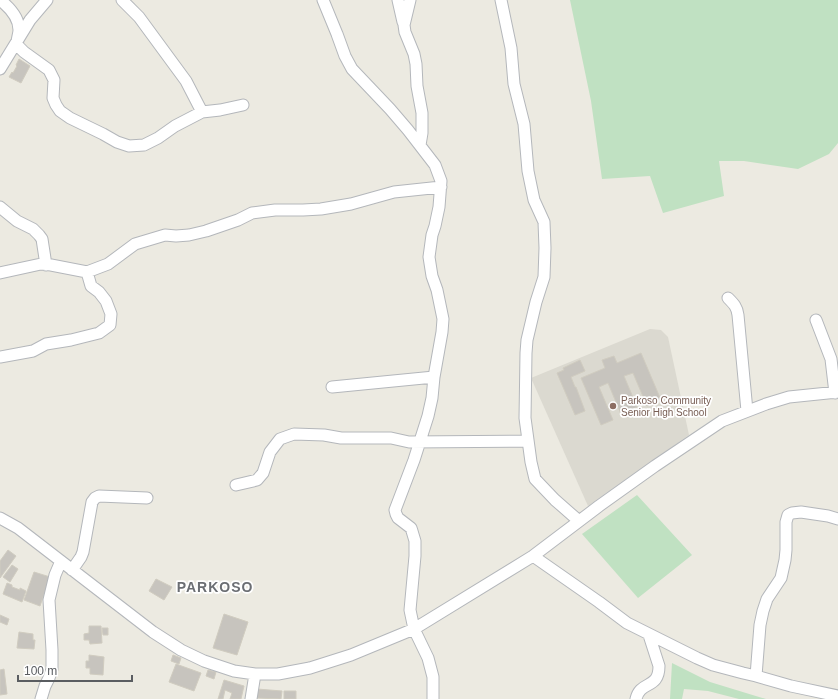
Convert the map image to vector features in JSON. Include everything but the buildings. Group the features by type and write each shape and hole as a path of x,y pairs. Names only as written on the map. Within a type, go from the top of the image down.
{"street":[{"path":"0,0 11,11 17,20 19,30 17,42 19,47 49,70 54,80 53,98 60,111 70,118 117,142 129,146 144,146 175,126 202,112 243,105"},
{"path":"0,69 30,20 47,0"},
{"path":"122,0 139,17 186,81 202,112"},
{"path":"323,0 345,56 352,69 390,109 435,164 441,181 439,207 428,257 443,319 442,332 429,410 420,442 395,510 398,518 411,528 415,541 410,608 414,629 428,658 433,676 433,699"},
{"path":"398,0 416,64 417,86 422,113 422,133 420,146"},
{"path":"404,25 410,0"},
{"path":"501,0 511,48 514,84 524,124 528,171 534,200 544,222 544,277 536,302 527,340 526,353 525,418 531,462 535,479 555,500 579,521"},
{"path":"0,274 41,264 87,272 108,264 135,244 165,235 189,235 206,231 238,220 252,213 276,210 321,209 351,204 394,192 441,188"},
{"path":"0,207 17,221 33,229 39,235 42,239 46,265"},
{"path":"0,357 34,351 46,344 99,333 110,325 111,314 106,301 99,292 91,286 87,272"},
{"path":"728,298 737,308 747,411"},
{"path":"0,518 18,528 153,632 181,650 223,668 255,674 278,674 310,668 351,655 414,629 533,556 643,475 722,421 789,397 836,392 831,359 816,320"},
{"path":"332,387 434,377"},
{"path":"236,485 257,480 263,473 270,452 275,445 280,439 294,434 324,435 341,438 391,438 409,442 528,441"},
{"path":"72,570 83,552 92,502 95,498 99,496 147,498"},
{"path":"756,676 760,625 763,611 767,599 781,578 786,560 786,522 788,515 800,512 838,519"},
{"path":"533,556 626,622 691,656 708,663 790,686 838,696"},
{"path":"41,699 52,669 49,600 55,575 61,561"},
{"path":"636,699 640,690 655,681 659,671 659,666 649,635"},
{"path":"251,699 255,674"}],"shaded area":[{"name":"Parkoso Community Senior High School","path":"650,329 661,330 668,337 689,435 588,506 531,378"}],"green space":[{"path":"570,0 838,0 838,143 829,154 798,169 744,161 719,161 724,196 663,213 650,176 602,179 591,101"},
{"path":"637,495 692,555 638,598 582,534"},
{"path":"672,663 710,682 766,699 739,699 708,691 684,689 682,699 670,699"}],"place":[{"name":"Parkoso Community Senior High School","path":"613,406"}],"district":[{"name":"PARKOSO","path":"215,587"}]}
